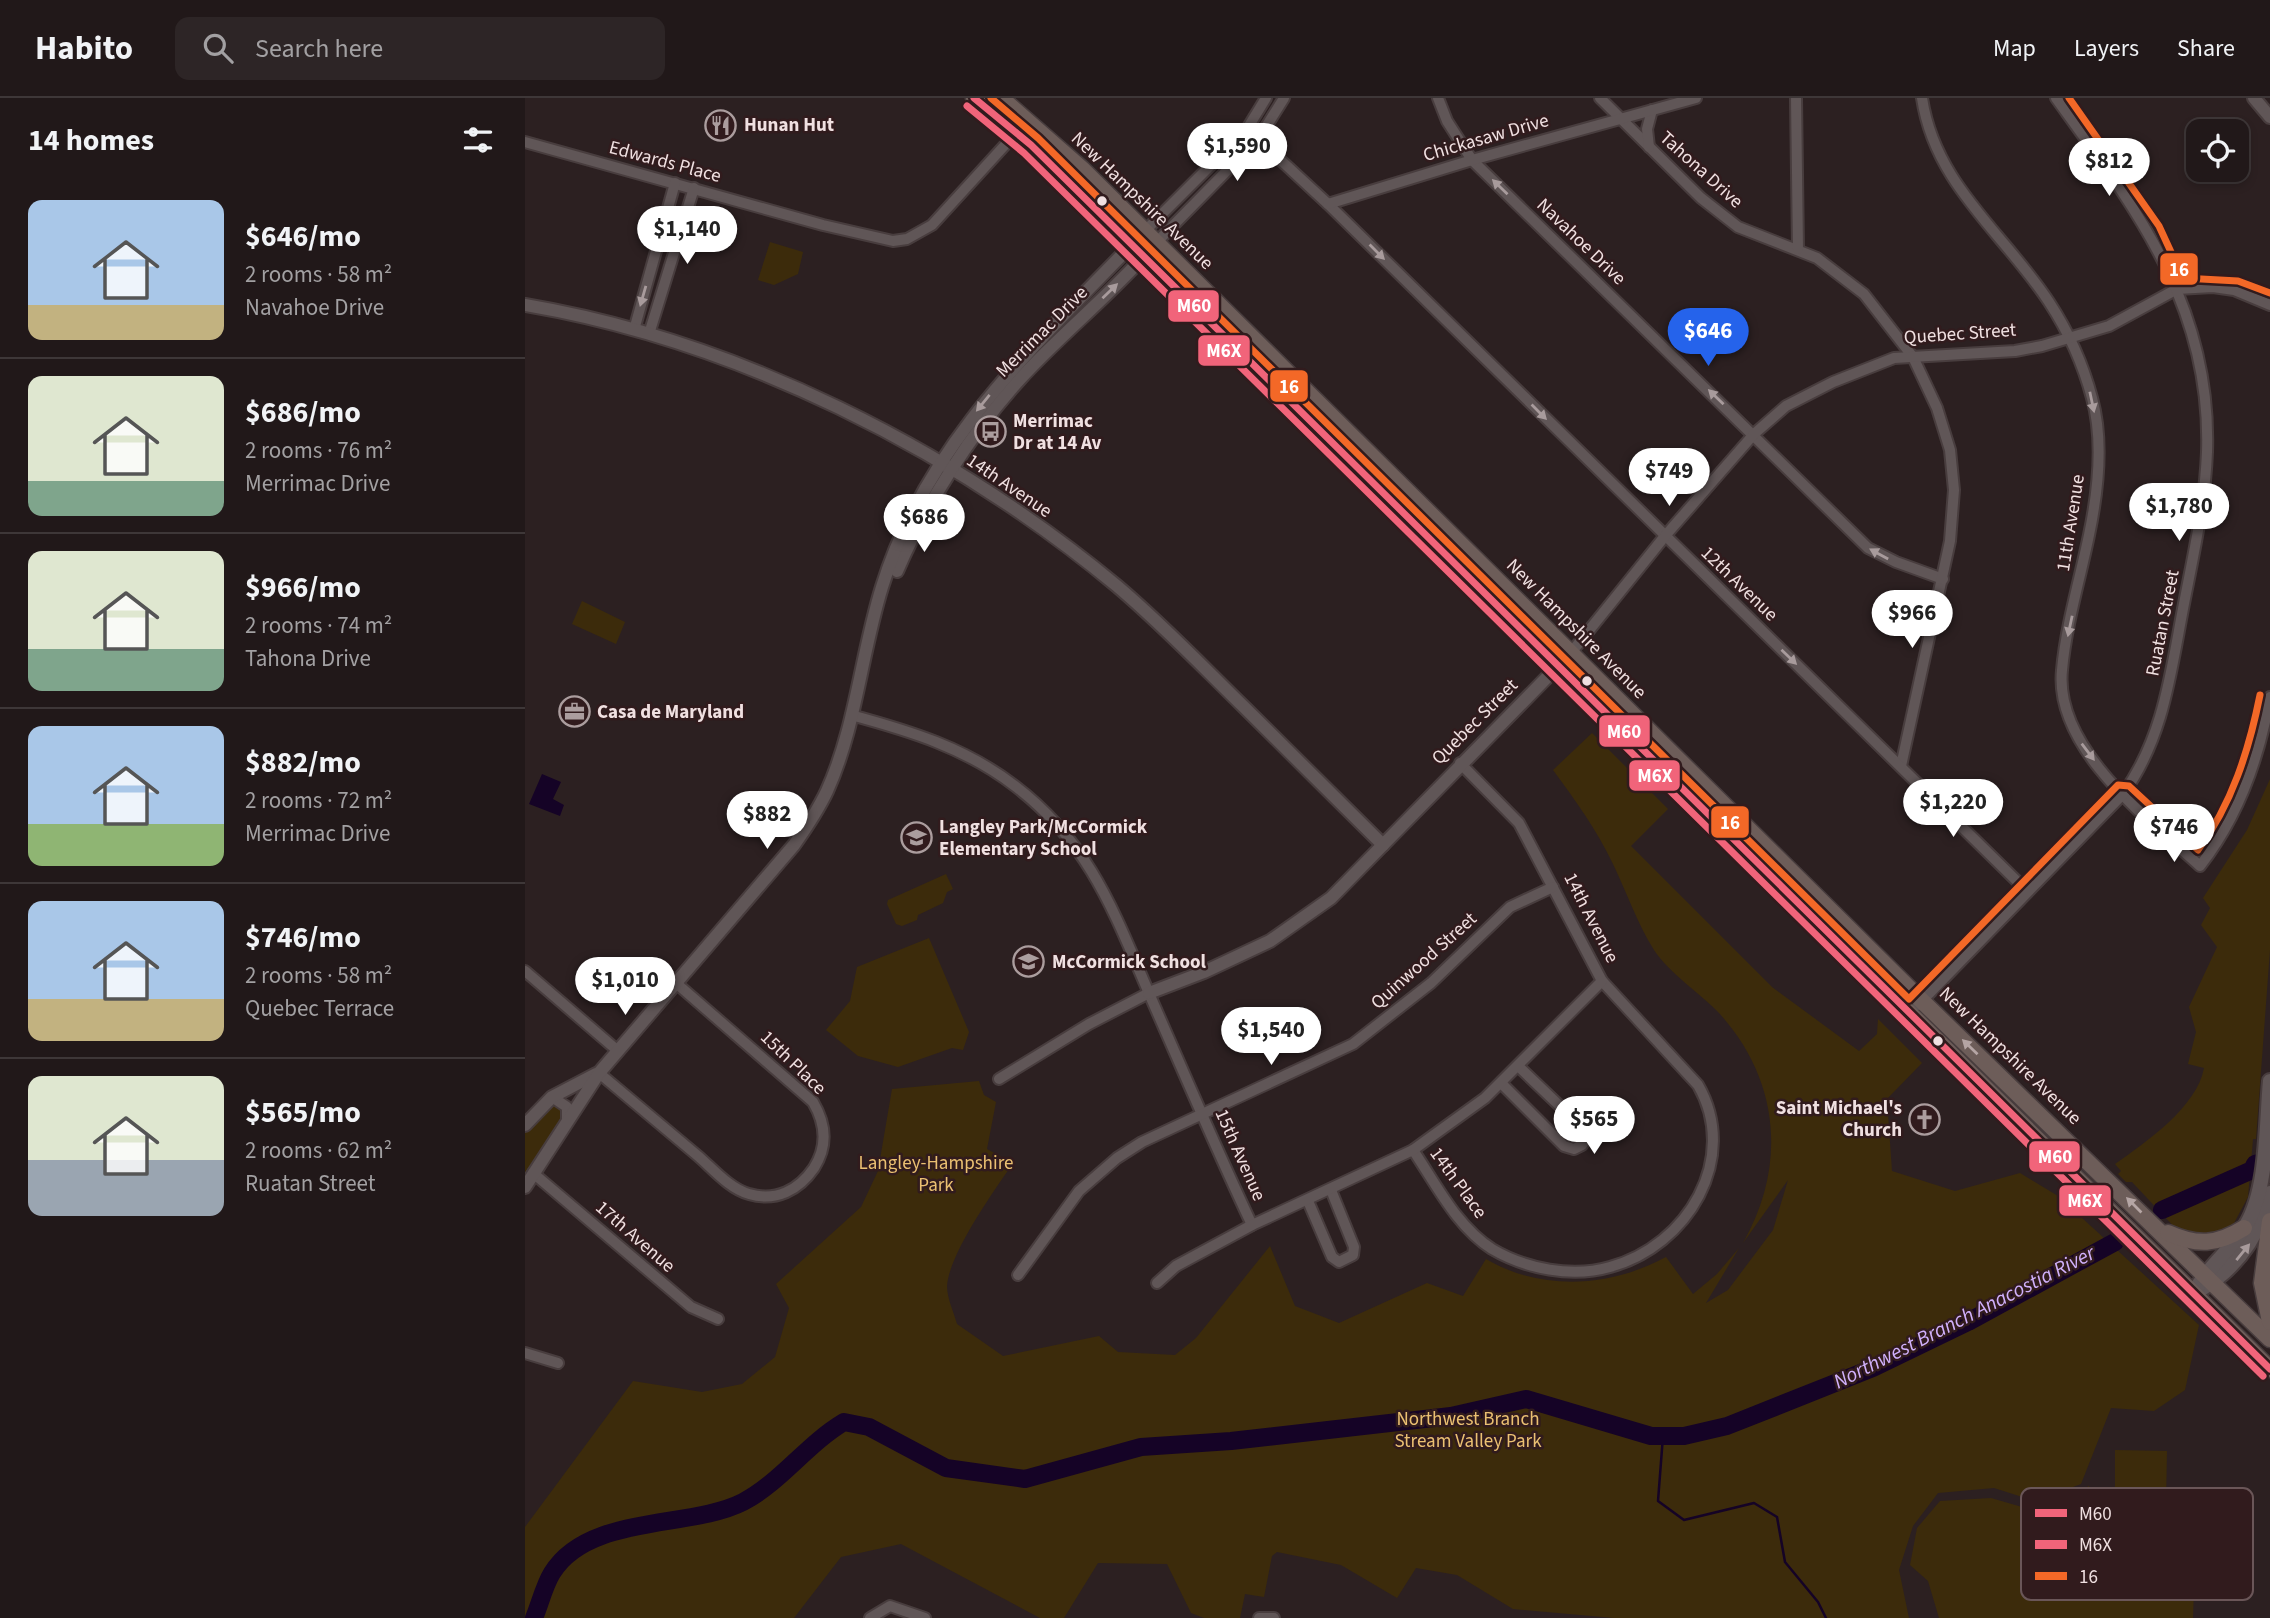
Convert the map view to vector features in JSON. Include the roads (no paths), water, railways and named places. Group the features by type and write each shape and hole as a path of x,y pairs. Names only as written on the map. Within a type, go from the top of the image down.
{"main road":[{"name":"New Hampshire Avenue","path":"974,98 1031,145 1130,246 1922,1001 2270,1339"},
{"name":"New Hampshire Avenue","path":"1001,98 1082,169 1909,1014 2270,1369"},
{"path":"2193,1294 2244,1228 2255,1205 2270,1081"},
{"path":"2208,1278 2248,1247 2265,1213 2270,1193"},
{"path":"2270,1221 2262,1283 2270,1322"},
{"path":"2158,1228 2196,1244 2222,1241 2244,1228"}],"street":[{"name":"Merrimac Drive","path":"873,626 903,558 952,471 1020,379 1143,258 1149,238 1247,129 1266,98"},
{"name":"Merrimac Drive","path":"525,1187 599,1073 808,825 836,769 882,586 922,494 939,463 1007,373 1130,246 1149,238 1259,138 1284,98"},
{"name":"Navahoe Drive","path":"1438,98 1447,121 1472,160 1868,548 1888,559 1943,579"},
{"name":"Tahona Drive","path":"1599,98 1701,198 1738,227 1773,243 1798,249 1846,277 1864,294 1913,357 1937,408 1950,450 1954,490 1951,541 1901,766"},
{"name":"Chickasaw Drive","path":"1328,204 1472,160 1696,98"},
{"path":"1796,98 1798,249"},
{"name":"11th Avenue","path":"1922,98 1924,114 1942,163 1973,209 2048,300 2070,338 2092,400 2098,450 2095,507 2061,671 2063,704 2083,746 2123,794 2200,866 2215,847 2248,784 2263,735 2270,697"},
{"name":"Ruatan Street","path":"1909,1014 2026,890 2123,794 2149,752 2164,709 2194,551 2207,451 2202,378 2189,319 2150,232 2056,98"},
{"path":"2254,98 2270,117"},
{"path":"1649,147 1647,129 1652,110"},
{"name":"12th Avenue","path":"1247,129 1328,204 2026,890"},
{"name":"Edwards Place","path":"525,142 884,240 900,240 932,225 1005,145"},
{"path":"633,330 675,183"},
{"path":"649,334 694,188"},
{"path":"2177,289 2214,287 2234,290 2270,305"},
{"name":"Quebec Street","path":"999,1079 1089,1024 1149,993 1270,941 1331,898 1460,763 1564,660 1665,536 1754,434 1786,406 1833,382 1894,358 2015,351 2070,338 2109,326 2177,289"},
{"name":"14th Avenue","path":"525,305 649,334 793,388 863,420 952,471 1056,540 1117,586 1172,635 1383,845"},
{"name":"15th Avenue","path":"851,715 952,747 999,774 1037,806 1086,859 1127,937 1149,993 1252,1225"},
{"name":"14th Avenue","path":"1460,763 1519,823 1602,981 1698,1085"},
{"name":"Quinwood Street","path":"1018,1275 1056,1219 1105,1167 1142,1142 1353,1044 1431,983 1510,907 1553,887"},
{"path":"525,971 618,1051"},
{"path":"1157,1283 1175,1266 1252,1225 1413,1150 1501,1083 1602,981"},
{"name":"15th Place","path":"599,1073 747,1194 769,1197 792,1190 807,1177 819,1159 824,1127 808,1096 676,983"},
{"path":"1501,1083 1564,1146 1574,1149 1582,1145 1587,1137 1584,1129 1518,1066"},
{"name":"Merrimac Drive","path":"525,1125 551,1097 599,1073"},
{"name":"14th Place","path":"1413,1150 1465,1226 1491,1248 1518,1261 1550,1269 1589,1270 1611,1267 1668,1235 1687,1217 1701,1193 1711,1163 1714,1140 1707,1101 1698,1085"},
{"path":"551,1097 567,1107 567,1120"},
{"name":"17th Avenue","path":"533,1173 691,1307 718,1319"},
{"path":"1308,1200 1332,1257 1339,1262 1346,1261 1353,1255 1354,1247 1331,1190"},
{"path":"525,1353 558,1363"},
{"path":"870,1618 890,1606 925,1618"},
{"path":"1259,1618 1274,1618"}],"waterway":[{"name":"Northwest Branch Anacostia River","path":"2162,1210 2252,1170 2255,1164 2270,1160"},
{"name":"Northwest Branch Anacostia River","path":"534,1618 549,1578 568,1554 590,1541 614,1532 696,1516 743,1502 770,1484 818,1441 844,1422 869,1427 946,1468 1025,1479 1141,1447 1231,1441 1451,1416 1526,1399 1651,1436 1684,1436 1727,1426 1873,1368 1968,1322 2115,1242"},
{"path":"1663,1436 1658,1501 1684,1520 1754,1503 1777,1517 1785,1562 1818,1602 1826,1618"}],"place":[{"name":"Hunan Hut","path":"721,125"},
{"name":"Merrimac Dr at 14 Av","path":"990,432"},
{"name":"Casa de Maryland","path":"574,712"},
{"name":"Langley Park/McCormick Elementary School","path":"916,838"},
{"name":"McCormick School","path":"1029,962"},
{"name":"Saint Michael's Church","path":"1925,1119"}],"park label":[{"name":"Langley-Hampshire Park","path":"936,1174"},
{"name":"Northwest Branch Stream Valley Park","path":"1468,1430"}]}
